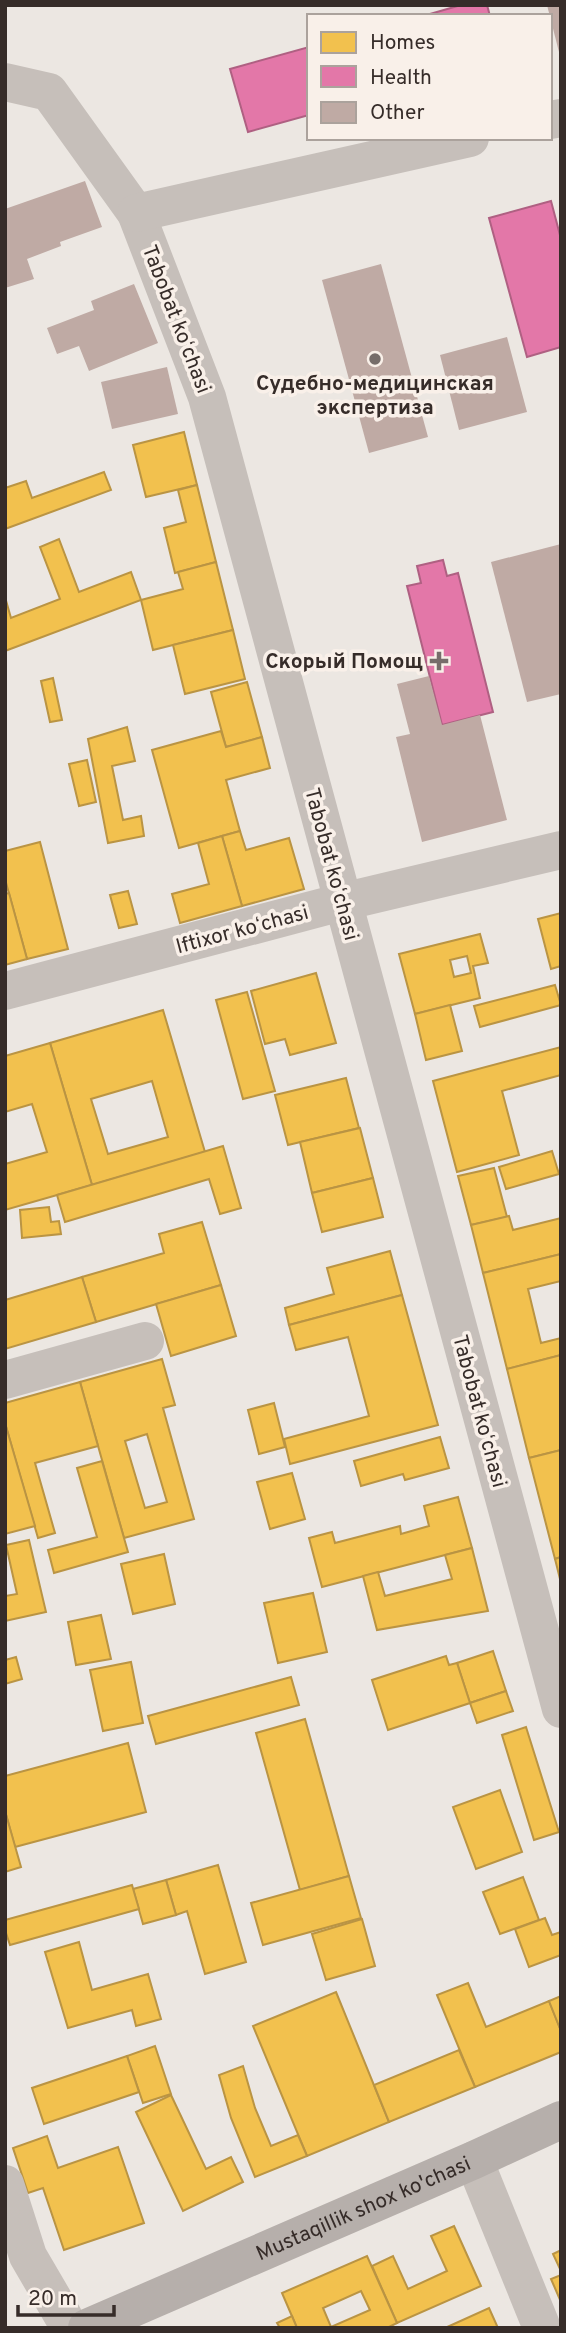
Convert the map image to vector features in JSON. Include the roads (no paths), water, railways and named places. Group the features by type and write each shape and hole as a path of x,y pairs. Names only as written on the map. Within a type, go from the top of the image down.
{"main road":[{"name":"Mustaqillik shox ko'chasi","path":"87,2328 561,2120"}],"street":[{"name":"Tabobat koʻchasi","path":"5,82 49,92 136,213 207,397 561,1709"},
{"path":"136,213 461,140"},
{"name":"Iftixor koʻchasi","path":"5,991 342,902 561,850"},
{"path":"5,1380 145,1341"},
{"path":"474,2160 542,2328"},
{"path":"5,2184 27,2256 70,2328"}],"place":[{"name":"Судебно-медицинская экспертиза","path":"375,359"},
{"name":"Скорый Помощ","path":"439,661"}]}
